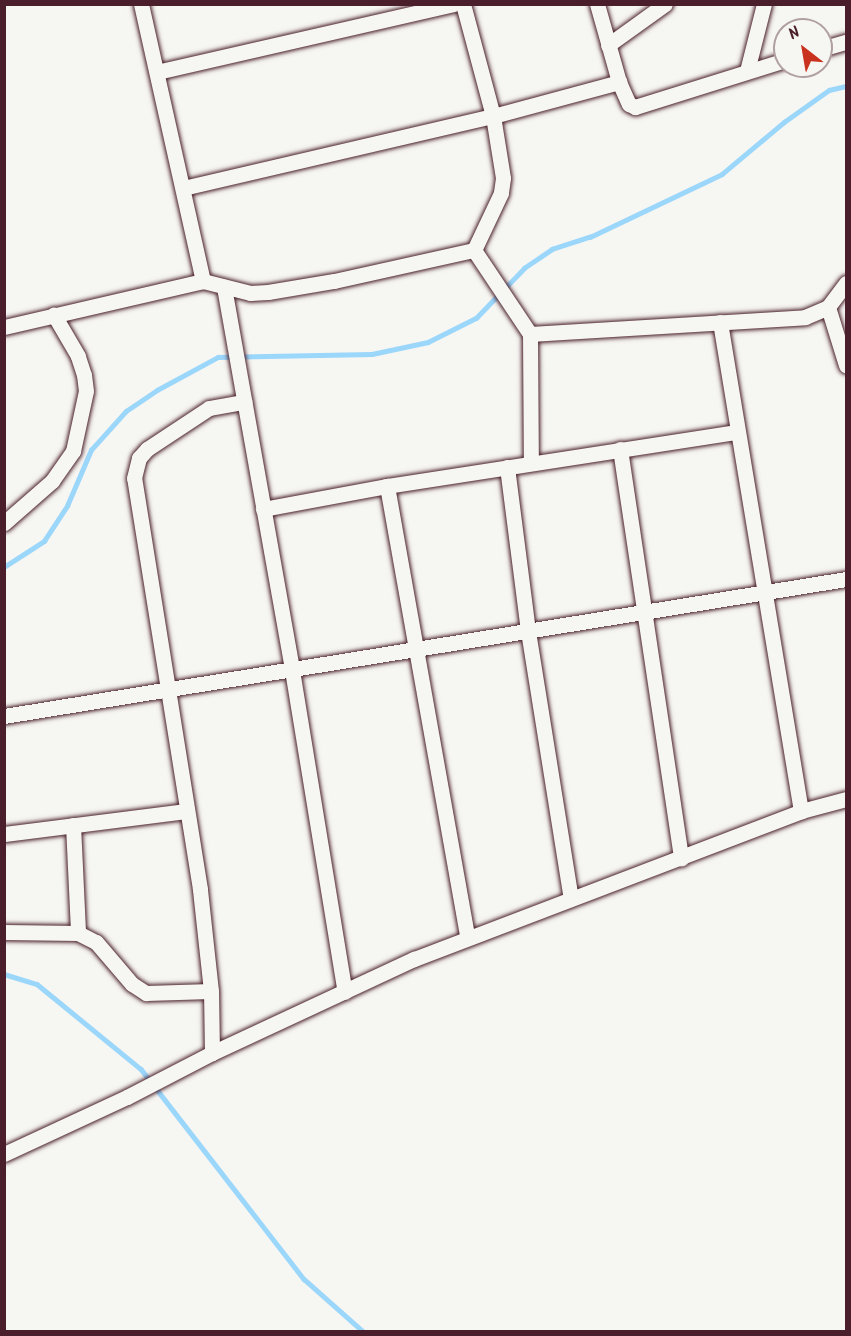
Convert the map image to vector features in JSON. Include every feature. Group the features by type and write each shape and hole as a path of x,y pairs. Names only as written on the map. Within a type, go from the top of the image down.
{"street":[{"path":"141,4 203,281"},
{"path":"157,72 453,4"},
{"path":"463,4 493,116 503,178 501,193 474,250"},
{"path":"597,4 619,82 628,104 638,107 773,63"},
{"path":"608,45 665,4"},
{"path":"747,71 764,4"},
{"path":"183,188 493,116 619,82"},
{"path":"4,327 203,281 250,293 268,292 334,281 474,250"},
{"path":"474,250 530,334 531,462"},
{"path":"530,334 805,317 828,307 846,283"},
{"path":"224,287 292,670 345,992"},
{"path":"828,307 846,365"},
{"path":"4,524 52,481 72,451 86,391 84,375 78,356 54,315"},
{"path":"720,322 736,432 801,811"},
{"path":"212,1053 211,991 200,889 135,467 147,449 202,412 216,406 244,402"},
{"path":"263,509 531,462 736,432"},
{"path":"620,449 681,858"},
{"path":"507,467 528,632 571,898"},
{"path":"387,486 467,937"},
{"path":"4,716 846,579"},
{"path":"4,1154 127,1097 212,1053 467,937 801,811 846,799"},
{"path":"4,834 187,811"},
{"path":"73,825 78,933"},
{"path":"4,932 78,933 96,942 132,984 146,993 211,991"}],"waterway":[{"path":"505,288 524,268 552,249 590,237 722,174 784,122 829,90 846,86"},
{"path":"4,567 44,541 67,506 91,450 126,411 157,390 218,357 372,354 428,342 476,318 499,294"},
{"path":"4,974 37,984 141,1069 304,1279 364,1332"}]}
